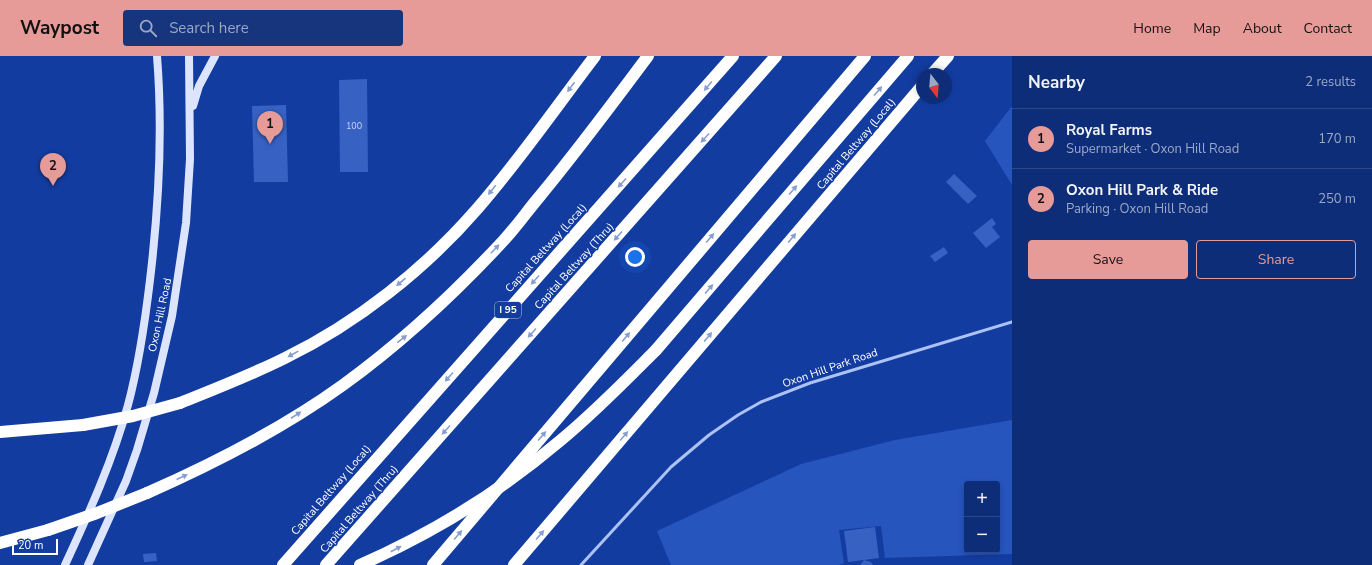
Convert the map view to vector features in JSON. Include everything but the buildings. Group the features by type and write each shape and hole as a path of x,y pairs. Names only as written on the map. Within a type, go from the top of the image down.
{"highway":[{"path":"0,432 83,425 133,416 180,403 287,358 331,333 383,297 430,258 477,209 595,56"},
{"path":"0,543 48,530 97,513 147,493 209,465 277,427 342,386 406,336 455,291 505,239 564,166 648,56"},
{"name":"Capital Beltway (Local)","path":"283,565 733,56"},
{"name":"Capital Beltway (Thru)","path":"326,565 776,56"},
{"path":"432,565 865,56"},
{"path":"360,565 389,552 451,519 507,482 561,440 656,350 908,56"},
{"path":"937,68 948,56"},
{"name":"Capital Beltway (Local)","path":"514,565 916,93"}],"main road":[{"name":"Oxon Hill Road","path":"65,565 108,465 128,404 138,360 150,275 158,187 160,117 157,56"},
{"name":"Oxon Hill Road","path":"88,565 132,466 147,418 172,316 185,235 190,165 191,117 189,56"},
{"path":"191,117 199,86 215,56"}],"lane":[{"name":"Oxon Hill Park Road","path":"581,565 671,466 709,434 761,402 810,383 862,366 1012,322"}],"shaded area":[{"path":"1012,106 1012,185 985,141"},
{"path":"1012,420 1012,554 885,558 881,526 839,530 844,563 839,565 671,565 657,531 801,464 895,440"}],"place":[{"name":"Royal Farms","path":"270,144"},
{"name":"Oxon Hill Park & Ride","path":"53,186"}]}
